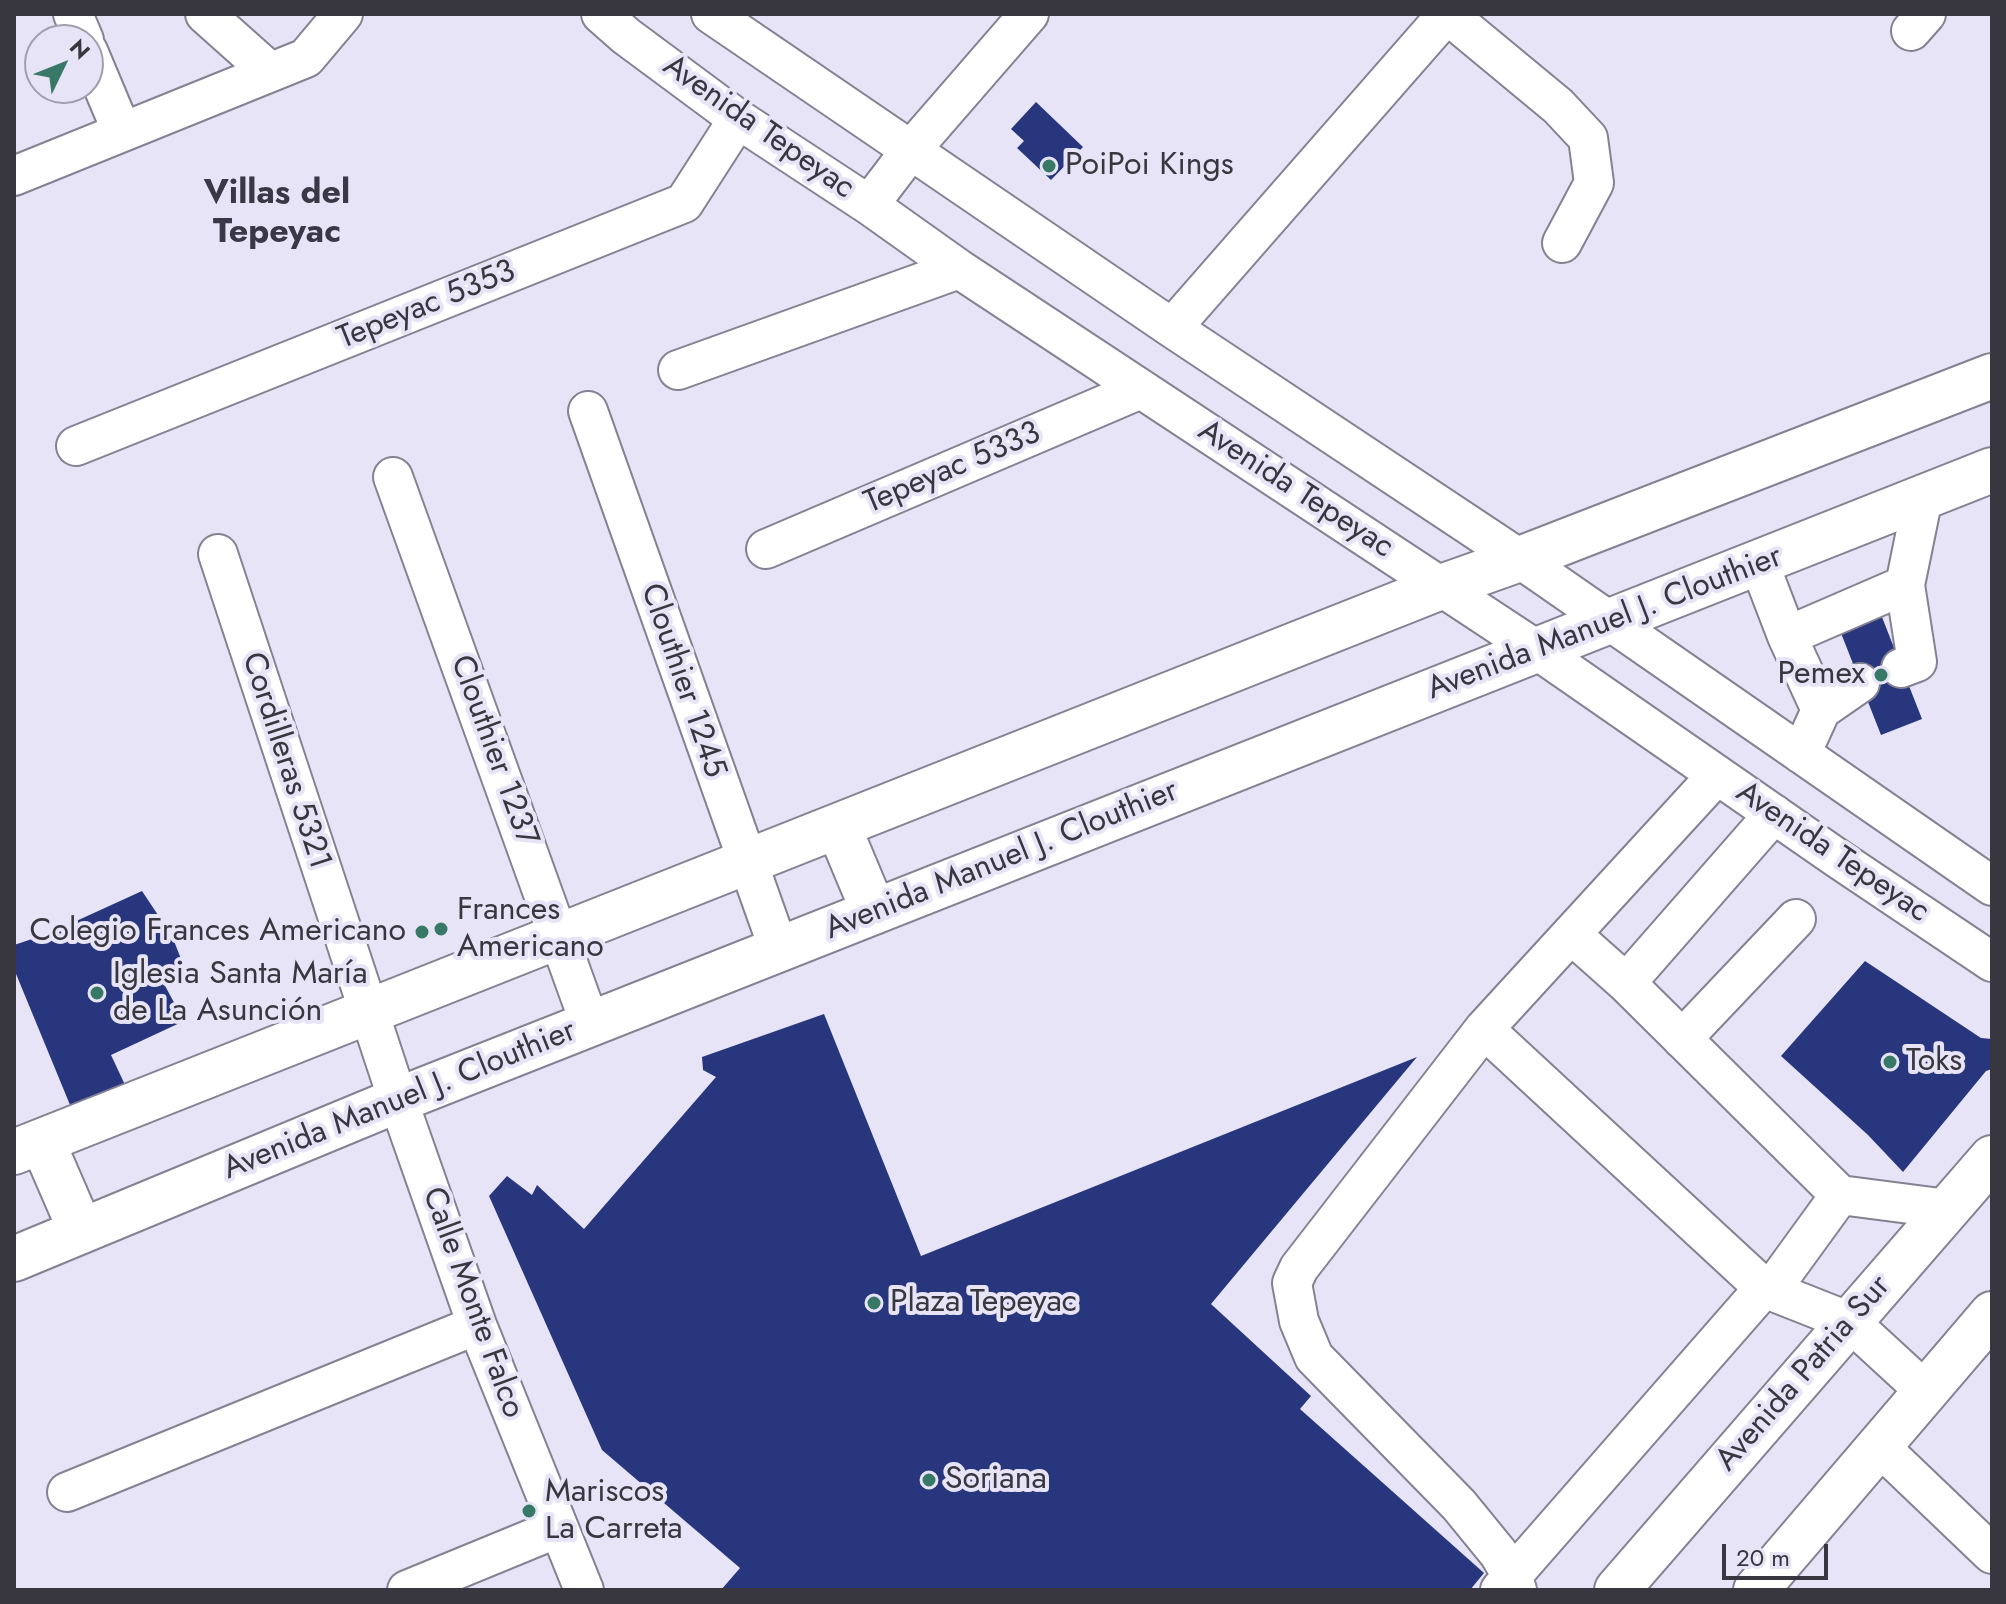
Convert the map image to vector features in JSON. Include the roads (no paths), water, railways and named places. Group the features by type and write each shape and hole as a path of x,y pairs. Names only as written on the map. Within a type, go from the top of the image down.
{"main road":[{"path":"81,1231 28,1147 1441,587 1992,376"},
{"name":"Avenida Manuel J. Clouthier","path":"14,1259 398,1100 1990,472"},
{"path":"838,826 874,912"},
{"name":"Avenida Patria Sur","path":"1617,1590 1992,1158"},
{"path":"1756,1590 1992,1314"}],"street":[{"path":"205,14 270,72"},
{"path":"14,176 306,58 343,14"},
{"name":"Avenida Tepeyac","path":"601,14 738,119 869,205 959,269 1537,650 1992,962"},
{"name":"Avenida Tepeyac","path":"711,14 1172,328 1520,559 1992,886"},
{"path":"869,205 910,151 1029,14"},
{"path":"1172,328 1447,14 1558,106 1588,138 1594,183 1562,243"},
{"path":"104,89 122,132"},
{"name":"Tepeyac 5353","path":"76,446 684,203 738,119"},
{"path":"678,370 959,269"},
{"name":"Tepeyac 5333","path":"766,549 1141,389"},
{"name":"Clouthier 1245","path":"588,411 779,950"},
{"name":"Clouthier 1237","path":"393,477 590,1024"},
{"path":"1901,668 1917,662 1905,585 1923,497"},
{"name":"Cordilleras 5321","path":"218,554 368,1013"},
{"path":"1759,563 1787,636 1821,710"},
{"path":"1787,636 1905,585"},
{"path":"1801,754 1821,710 1860,683"},
{"path":"1717,775 1484,1029 1299,1268 1292,1283 1299,1321 1314,1357 1459,1505 1499,1554 1510,1585 1768,1289 1840,1195"},
{"path":"1626,983 1774,814"},
{"path":"1682,1039 1796,919"},
{"path":"1572,935 1626,983 1840,1195 1948,1209"},
{"name":"Calle Monte Falco","path":"368,1013 477,1325 584,1590"},
{"path":"1484,1029 1768,1289 1850,1322 1925,1391"},
{"path":"67,1492 477,1325"},
{"path":"1878,1445 1992,1554"},
{"path":"407,1590 558,1528"}],"place":[{"name":"PoiPoi Kings","path":"1049,166"},
{"name":"Pemex","path":"1881,675"},
{"name":"Frances Americano","path":"441,929"},
{"name":"Colegio Frances Americano","path":"422,932"},
{"name":"Iglesia Santa María de La Asunción","path":"97,993"},
{"name":"Toks","path":"1890,1062"},
{"name":"Plaza Tepeyac","path":"874,1303"},
{"name":"Soriana","path":"929,1480"},
{"name":"Mariscos La Carreta","path":"529,1511"}],"district":[{"name":"Villas del Tepeyac","path":"277,214"}]}
